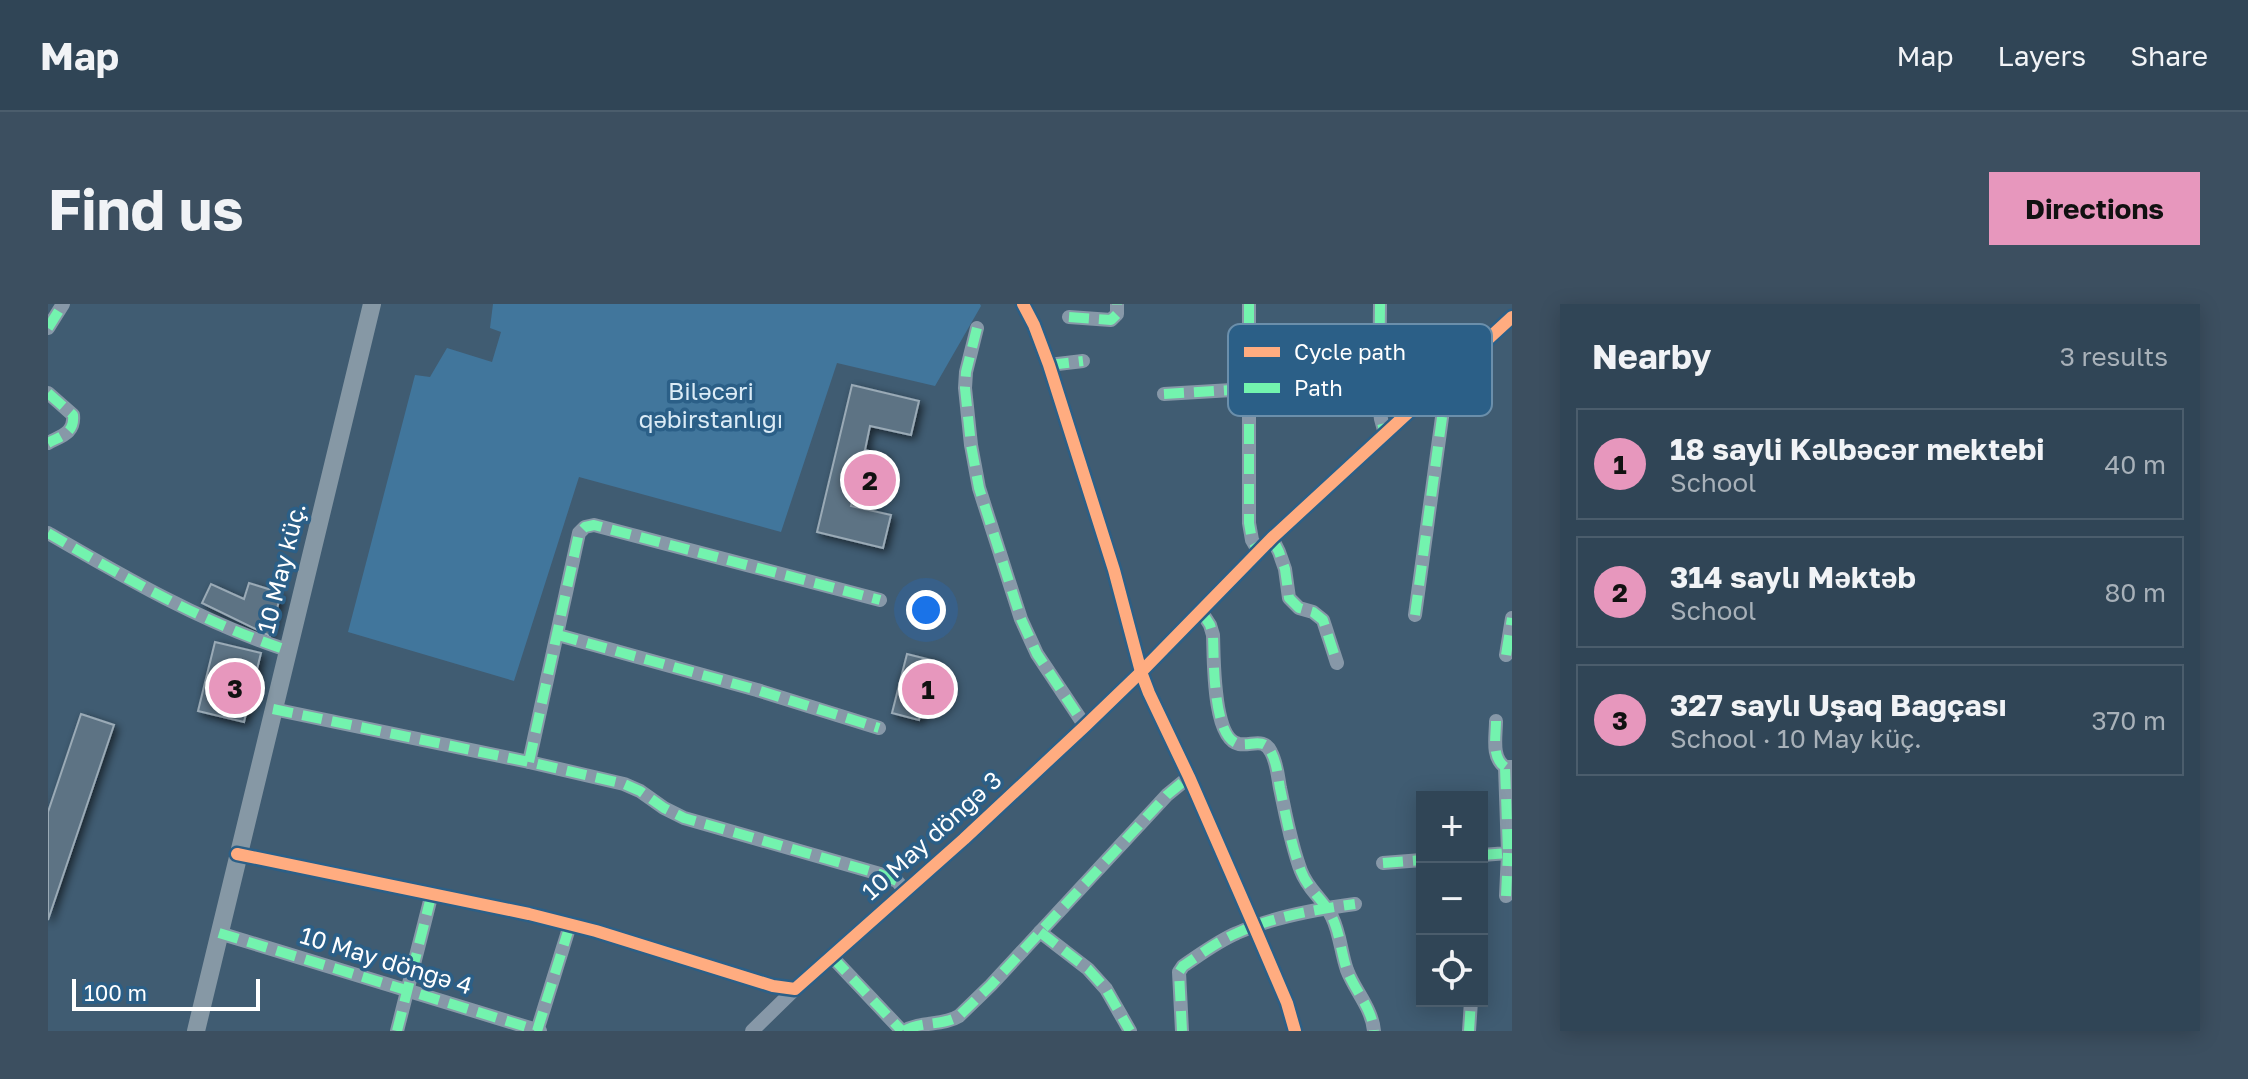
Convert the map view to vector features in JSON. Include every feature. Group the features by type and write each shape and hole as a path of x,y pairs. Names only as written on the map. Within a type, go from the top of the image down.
{"main road":[{"name":"10 May küç.","path":"196,1031 372,304"}],"street":[{"path":"48,328 63,304"},
{"path":"1023,304 1049,365 1114,570 1141,672 1254,926 1287,1003 1295,1031"},
{"path":"1069,317 1111,320 1117,314 1117,304"},
{"path":"1380,304 1380,324"},
{"path":"1506,304 1512,318"},
{"name":"10 May döngə 3","path":"1492,337 1512,318"},
{"path":"977,328 965,388 979,488 1021,619 1037,654 1085,726"},
{"path":"1049,365 1083,361"},
{"path":"1164,394 1228,390"},
{"path":"48,393 73,415 74,422 73,428 66,434 48,443"},
{"path":"1249,416 1249,523 1252,540 1259,552"},
{"path":"1381,416 1385,434"},
{"name":"10 May döngə 3","path":"752,1031 1085,726 1272,538 1405,416"},
{"path":"1415,615 1442,416"},
{"path":"529,762 579,533 585,527 594,525 880,600"},
{"path":"48,533 121,575 236,632 287,650"},
{"path":"1272,538 1285,569 1289,598 1299,608 1313,612 1323,620 1337,663"},
{"path":"1201,611 1213,635 1217,702 1226,733 1240,744 1258,742 1268,746 1273,756 1286,820 1301,871 1335,924 1349,975 1371,1013 1374,1031"},
{"path":"1506,655 1512,618"},
{"path":"558,635 757,690 879,728"},
{"path":"273,709 624,784 684,818 880,874 897,881 905,891"},
{"path":"1496,721 1496,755 1498,762 1509,767 1506,896"},
{"path":"832,957 903,1031 920,1024 953,1020 1167,795 1189,777"},
{"path":"1488,855 1508,853"},
{"path":"237,854 432,893 570,925 773,986 795,989"},
{"path":"1383,863 1416,860"},
{"path":"397,1031 432,893"},
{"path":"1182,1031 1179,972 1183,966 1228,937 1254,926 1355,904"},
{"path":"538,1031 570,925"},
{"path":"1040,932 1088,969 1106,989 1130,1031"},
{"name":"10 May döngə 4","path":"219,933 538,1031"},
{"path":"1469,1031 1471,1007"}],"green space":[{"name":"Biləcəri qəbirstanlığı","path":"493,304 981,306 935,386 837,363 781,532 579,477 514,681 348,632 415,375 430,377 447,348 492,362 501,332 490,328"}],"building":[{"path":"852,385 919,401 911,435 870,426 865,450 885,455 878,485 857,480 851,506 891,515 883,548 817,532"},
{"path":"249,583 281,593 270,636 202,603 211,584 244,599"},
{"path":"215,642 261,653 244,722 198,711"},
{"path":"907,654 935,661 919,720 892,713"},
{"path":"81,714 114,725 48,920 48,812"}],"marked path":[{"path":"48,328 63,304"},
{"path":"1069,317 1111,320 1117,314 1117,304"},
{"path":"1249,304 1249,324"},
{"path":"1380,304 1380,324"},
{"path":"977,328 965,388 979,488 1021,619 1037,654 1085,726"},
{"path":"1049,365 1083,361"},
{"path":"1164,394 1228,390"},
{"path":"48,393 73,415 72,426 66,433 48,443"},
{"path":"1249,416 1249,523 1252,540 1259,552"},
{"path":"1381,416 1385,434"},
{"path":"1415,615 1442,416"},
{"path":"529,762 579,533 585,527 594,525 880,600"},
{"path":"48,533 195,613 287,650"},
{"path":"1272,538 1285,569 1289,598 1299,608 1313,612 1323,620 1337,663"},
{"path":"1201,611 1213,635 1216,696 1224,728 1230,739 1239,744 1261,743 1271,752 1301,871 1332,917 1347,970 1370,1015 1374,1031"},
{"path":"1506,655 1512,618"},
{"path":"558,635 757,690 879,728"},
{"path":"273,709 624,784 684,818 880,874 897,881 905,891"},
{"path":"1496,721 1496,752 1505,767"},
{"path":"1488,855 1508,853 1505,767 1512,767"},
{"path":"904,1031 959,1016 1167,795 1189,777"},
{"path":"1506,896 1508,853"},
{"path":"1383,863 1416,860"},
{"path":"397,1031 432,893"},
{"path":"1182,1031 1179,972 1183,966 1223,940 1251,927 1295,914 1355,904"},
{"path":"537,1031 570,925"},
{"path":"1040,932 1088,969 1106,989 1130,1031"},
{"path":"219,933 540,1031"},
{"path":"832,957 902,1031"},
{"path":"1469,1031 1471,1007"}],"cycle path":[{"path":"1023,304 1049,365 1114,570 1141,672 1254,926 1287,1003 1295,1031"},
{"path":"1492,335 1512,317"},
{"path":"237,854 529,914 596,931 773,986 795,989 964,839 1085,726 1272,538 1404,416"}],"place":[{"name":"314 saylı Məktəb","path":"870,480"},
{"name":"327 saylı Uşaq Bağçası","path":"235,688"},
{"name":"18 sayli Kəlbəcər mektebi","path":"928,689"}]}
